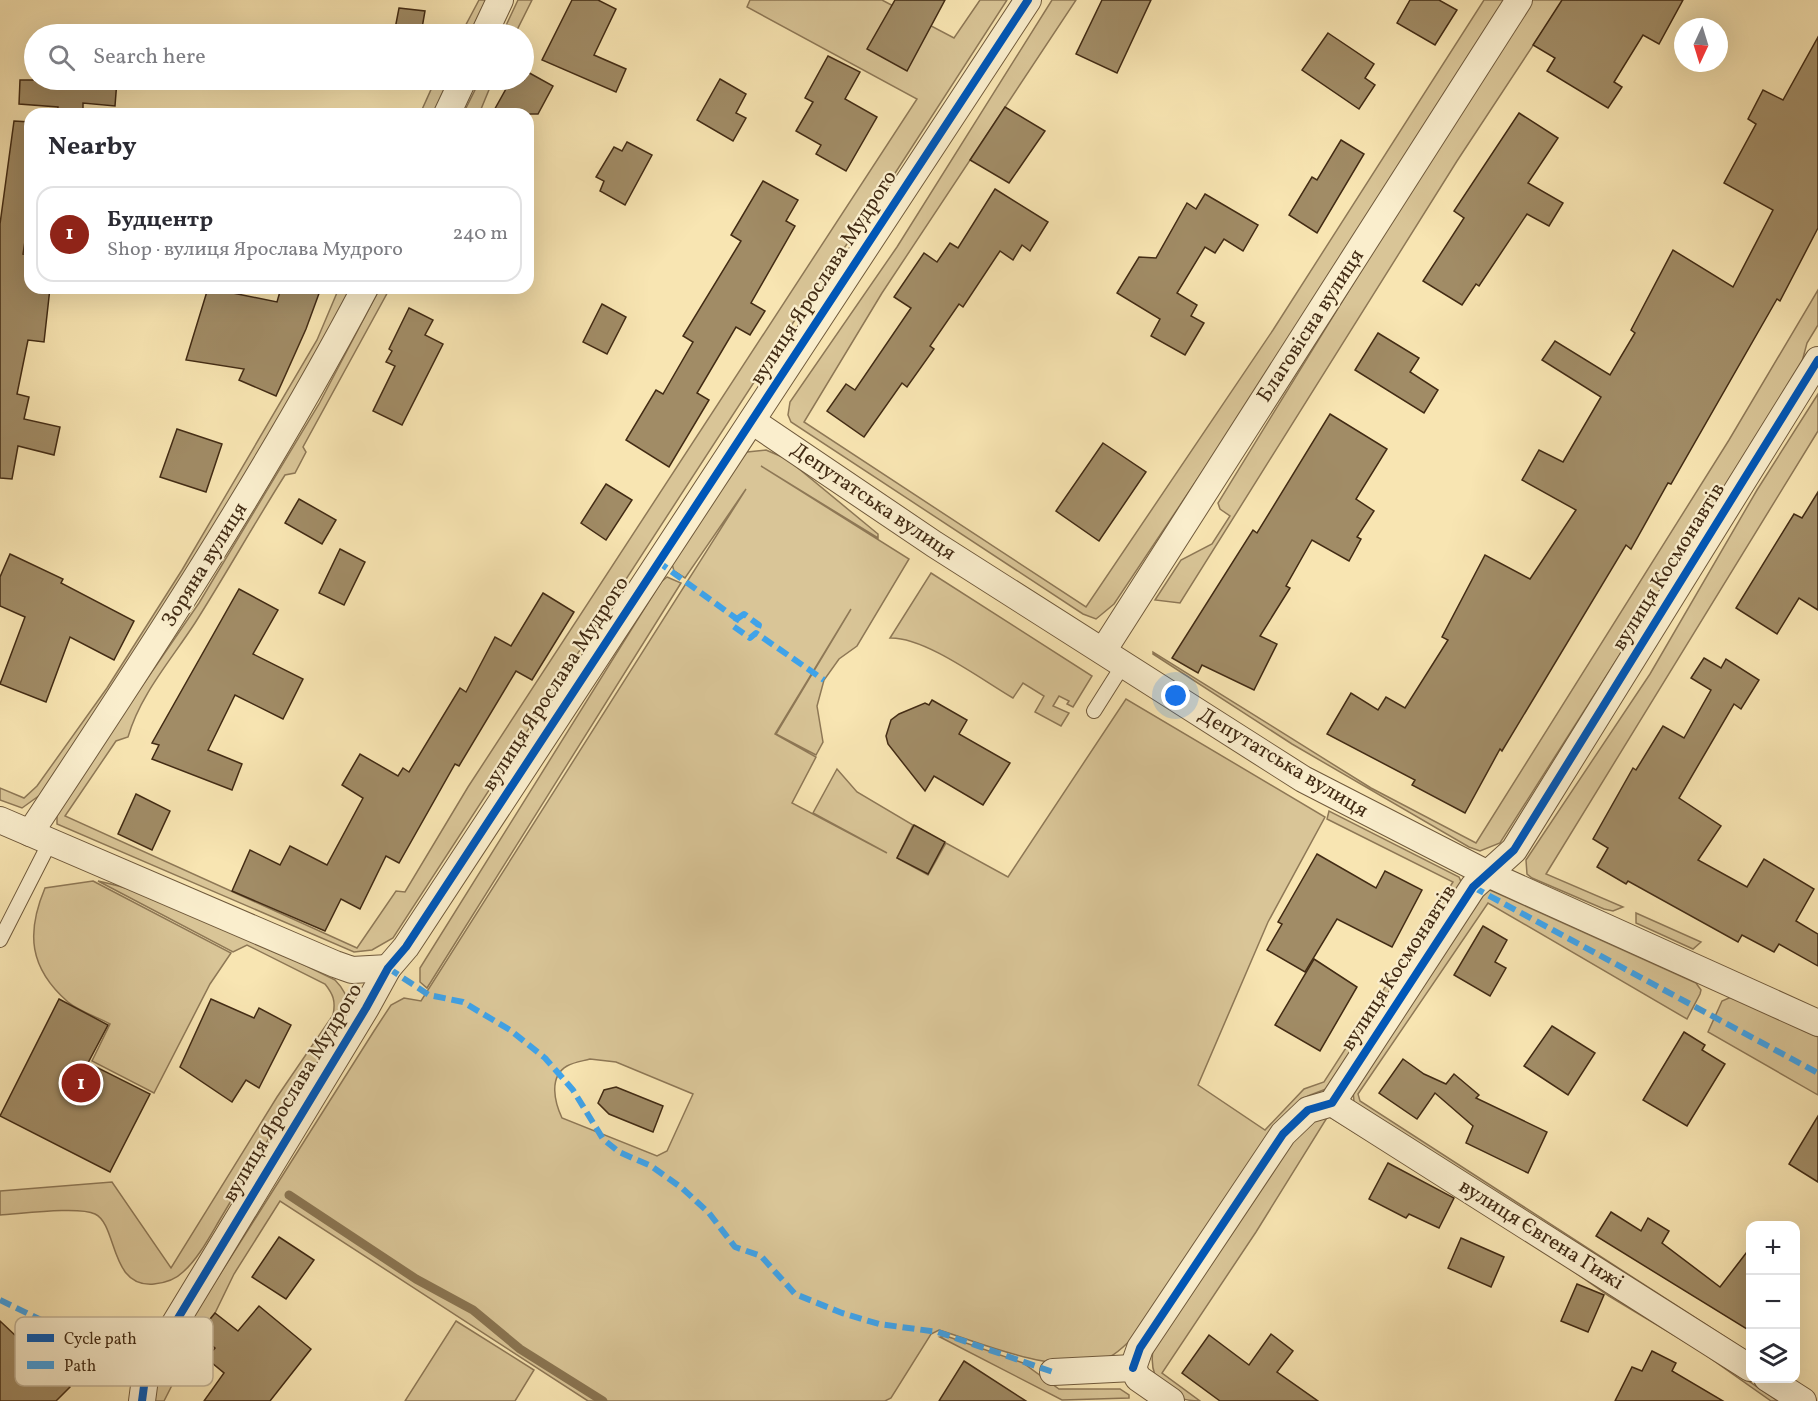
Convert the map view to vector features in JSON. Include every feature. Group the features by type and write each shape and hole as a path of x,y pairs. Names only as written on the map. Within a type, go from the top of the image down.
{"street":[{"path":"489,24 500,0"},
{"name":"вулиця Ярослава Мудрого","path":"180,1317 388,968 412,938 657,561 752,421 1028,0"},
{"name":"Благовісна вулиця","path":"1113,658 1519,0"},
{"path":"450,108 458,90"},
{"name":"Зоряна вулиця","path":"40,837 278,446 362,294"},
{"name":"вулиця Космонавтів","path":"1332,1102 1473,887 1514,850 1818,360"},
{"name":"Депутатська вулиця","path":"752,421 876,507 1303,779 1488,874 1818,1023"},
{"path":"0,820 335,964 369,971 388,968"},
{"path":"1171,1401 1138,1378 1133,1368 1140,1348 1283,1134 1308,1110 1332,1102"},
{"name":"вулиця Євгена Гижі","path":"1332,1102 1746,1365"},
{"path":"1053,1372 1133,1368"},
{"path":"1775,1383 1803,1401"},
{"name":"вулиця Ярослава Мудрого","path":"142,1401 144,1386"}],"lane":[{"path":"1094,711 1113,658"},
{"path":"0,940 40,837"}],"shaded area":[{"path":"479,0 489,0 478,24 466,24"},
{"path":"518,0 532,0 520,24 507,24"},
{"path":"750,0 882,0 954,38 980,0 1007,0 890,181 784,336 393,938 372,950 354,952 57,824 57,810 199,603 319,404 377,294 387,294 303,447 306,452 295,473 285,475 195,623 148,692 128,737 116,741 65,816 357,948 396,891 405,892 468,787 917,99 747,7"},
{"path":"1052,0 1076,0 882,293 804,422 1086,607 1273,330 1484,0 1510,0 1289,342 1114,604 1096,619 1083,614 791,422 788,415 790,402 897,247"},
{"path":"1532,0 1563,0 1457,161 1180,603 1155,600 1181,560 1212,544 1230,516 1220,509 1218,503 1456,117"},
{"path":"431,90 447,90 438,108 423,108"},
{"path":"475,90 489,90 481,108 466,108"},
{"path":"1818,290 1818,325 1807,343 1799,373 1500,843 1480,851 1469,847 1292,744 1153,654 1153,652 1371,788 1476,843 1729,440"},
{"path":"336,294 351,294 202,558 40,795 22,808 0,800 0,788 24,798 37,786 107,688 182,570 317,340"},
{"path":"1818,394 1818,431 1546,874 1623,907 1613,911 1604,909 1532,878 1527,874 1526,860 1650,674 1757,490"},
{"path":"766,450 787,459 878,534 878,538 761,466 909,559 857,646 839,659 824,680 817,706 823,742 816,755 776,734 851,609 775,734 816,757 792,803 887,853 813,813 837,769 857,792 913,825 897,858 928,875 946,843 1008,877 1126,699 1325,817 1268,922 1198,1085 1265,1130 1304,1089 1324,1082 1453,882 1327,819 1329,811 1459,877 1462,884 1330,1085 1308,1096 1272,1135 1133,1338 1111,1356 1092,1362 1071,1364 1048,1362 1002,1351 939,1330 931,1334 891,1398 885,1401 588,1401 280,1201 234,1274 215,1313 212,1317 193,1317 391,1005 404,998 421,1001 746,489 685,578 674,571 672,564 747,452","holes":["590,1059 616,1062 693,1094 667,1151 657,1156 562,1118 555,1098 555,1083 561,1071 567,1066"]},
{"path":"931,573 1092,676 1073,707 1067,704 1069,701 1059,696 1053,706 1069,713 1061,726 1035,712 1044,696 1023,683 1013,698 920,644 890,638"},
{"path":"667,577 681,583 427,988 420,982 420,968 661,582"},
{"path":"93,881 231,953 210,984 154,1093 92,1061 110,1024 68,1002 45,976 39,963 35,949 35,920 45,888"},
{"path":"98,881 159,899 219,923 335,980 348,1001 347,1016 343,1024 297,1093 199,1253 180,1274 170,1280 154,1284 139,1283 129,1276 116,1255 108,1230 95,1214 63,1211 0,1215 0,1191 112,1182 171,1268 277,1097 333,1015 334,1002 325,984 247,945 233,952"},
{"path":"1490,890 1696,983 1701,990 1700,994 1687,1019 1488,903 1358,1094 1360,1101 1746,1350 1746,1357 1589,1251 1354,1102 1353,1090 1484,891"},
{"path":"1636,913 1701,942 1693,949 1636,923"},
{"path":"1731,997 1818,1037 1818,1095 1708,1032 1722,1001"},
{"path":"1327,1109 1636,1305 1746,1379 1746,1383 1751,1383 1778,1401 1771,1401 1697,1349 1609,1296 1524,1237 1328,1116 1256,1232 1162,1373 1200,1401 1179,1398 1163,1388 1158,1380 1152,1361 1153,1350 1275,1159"},
{"path":"456,1321 534,1370 515,1401 405,1401"},
{"path":"946,1336 1023,1363 1059,1389 1120,1389 1129,1395 1129,1398 1062,1400 940,1337"},
{"path":"155,1386 172,1386 164,1401 152,1401"}],"building":[{"path":"572,0 598,0 616,9 594,55 626,69 616,92 542,60"},
{"path":"895,0 945,0 907,71 867,49"},
{"path":"1102,0 1151,0 1117,73 1076,54"},
{"path":"1410,0 1439,0 1457,10 1435,45 1397,23"},
{"path":"1562,0 1683,0 1659,44 1643,35 1614,82 1622,87 1608,108 1547,71 1555,58 1533,45"},
{"path":"399,8 425,11 423,24 396,24"},
{"path":"1328,33 1374,64 1365,78 1375,85 1359,109 1302,70"},
{"path":"1818,37 1818,228 1780,301 1777,299 1671,484 1668,483 1631,549 1626,545 1502,751 1500,749 1465,813 1412,785 1415,780 1327,734 1351,693 1378,710 1386,697 1405,708 1448,640 1442,637 1485,555 1530,579 1576,510 1522,480 1539,450 1563,462 1601,397 1542,360 1555,341 1610,375 1635,333 1631,330 1673,250 1733,287 1773,210 1724,183 1756,124 1748,119 1763,90 1783,100"},
{"path":"828,56 860,72 845,99 877,117 846,171 816,154 821,145 796,131 813,102 805,98"},
{"path":"534,76 553,86 538,114 534,114 534,108 495,108 505,90 534,90"},
{"path":"720,79 746,94 736,113 746,118 733,141 697,120"},
{"path":"20,80 24,80 24,90 116,90 115,106 83,103 83,108 58,108 19,104"},
{"path":"1005,107 1045,131 1009,183 970,160"},
{"path":"1519,113 1558,138 1528,183 1563,203 1549,226 1527,214 1479,286 1476,284 1462,305 1423,281 1464,218 1454,211"},
{"path":"14,121 24,122 24,294 49,294 44,342 28,340 17,394 29,397 24,419 60,427 54,455 18,446 12,479 0,478 0,224"},
{"path":"1341,140 1364,154 1317,233 1289,215 1312,177 1317,180"},
{"path":"627,142 652,155 625,205 600,191 604,181 596,177 614,147 622,151"},
{"path":"763,181 798,200 786,221 795,226 751,303 765,311 750,335 736,327 697,393 709,400 669,467 626,440 656,390 663,394 693,342 683,336 741,241 731,235"},
{"path":"995,189 1048,222 1030,251 1022,245 1013,260 1000,251 963,307 959,304 930,346 934,349 907,387 902,383 864,437 827,411 846,384 855,390 911,308 894,297 924,253 937,262 950,243 958,248"},
{"path":"1205,194 1258,225 1243,251 1224,239 1215,253 1205,247 1177,293 1197,305 1191,316 1204,323 1185,355 1151,336 1160,319 1117,293 1139,257 1156,258 1187,203 1196,209"},
{"path":"206,294 238,294 277,302 279,294 319,294 276,396 239,380 244,369 186,360"},
{"path":"602,304 626,317 607,354 583,342"},
{"path":"409,308 433,320 425,335 443,344 402,425 373,411 395,366 386,362 392,351 389,349"},
{"path":"1378,333 1419,358 1410,372 1438,390 1424,413 1355,370"},
{"path":"1330,414 1387,449 1356,499 1374,511 1357,537 1361,539 1349,561 1312,540 1286,586 1290,588 1260,636 1277,644 1254,690 1202,665 1198,673 1172,658 1253,530 1257,533"},
{"path":"177,429 222,444 206,492 160,477"},
{"path":"1103,443 1146,472 1099,541 1056,511"},
{"path":"606,484 632,500 606,540 581,523"},
{"path":"1818,492 1818,610 1799,598 1777,634 1736,608 1794,514 1802,518"},
{"path":"299,499 336,520 322,544 285,523"},
{"path":"340,549 365,562 344,605 319,593"},
{"path":"10,554 63,579 61,583 134,621 114,660 70,637 46,702 0,684 25,617 0,606 0,577"},
{"path":"239,589 278,610 253,654 303,679 283,719 235,695 208,750 242,764 232,790 152,759 159,745 152,743"},
{"path":"543,593 574,612 532,680 516,671 459,766 455,764 399,863 386,856 360,909 341,899 325,931 232,891 250,850 280,865 290,846 327,865 363,798 342,785 360,754 398,776 403,768 409,772 460,688 466,692 495,637 511,646"},
{"path":"1704,658 1721,668 1726,659 1759,680 1741,709 1734,704 1679,798 1721,826 1698,860 1747,887 1764,859 1814,889 1796,921 1818,934 1818,966 1779,944 1774,952 1742,935 1738,942 1628,881 1626,884 1597,867 1608,848 1593,839 1633,768 1636,770 1663,726 1684,738 1711,690 1691,678"},
{"path":"932,700 967,720 959,734 1010,763 983,805 934,776 925,791 888,744 886,736 891,720 925,703 929,705"},
{"path":"136,794 170,811 152,850 118,834"},
{"path":"914,825 945,842 928,874 897,858"},
{"path":"1317,854 1376,888 1385,871 1422,890 1392,947 1337,919 1305,972 1267,950 1282,924 1278,922"},
{"path":"1483,926 1507,940 1495,962 1506,968 1490,996 1454,975"},
{"path":"1314,959 1357,987 1320,1051 1275,1025"},
{"path":"59,999 108,1025 88,1063 150,1094 110,1172 0,1116"},
{"path":"211,999 254,1018 259,1008 291,1025 259,1088 246,1080 232,1102 180,1067"},
{"path":"1552,1026 1595,1053 1568,1095 1524,1066"},
{"path":"1684,1032 1705,1045 1702,1050 1725,1064 1687,1126 1643,1100"},
{"path":"1403,1059 1424,1074 1446,1084 1454,1074 1479,1095 1476,1098 1547,1132 1528,1173 1466,1143 1473,1126 1435,1093 1417,1119 1379,1093"},
{"path":"616,1087 663,1106 653,1132 609,1114 598,1103 604,1090"},
{"path":"1818,1116 1818,1182 1789,1164"},
{"path":"1388,1163 1454,1198 1439,1228 1409,1214 1406,1218 1369,1199"},
{"path":"1611,1212 1641,1231 1648,1218 1669,1231 1662,1243 1720,1287 1746,1253 1746,1329 1596,1236"},
{"path":"279,1237 314,1260 286,1299 252,1277"},
{"path":"1461,1238 1504,1257 1491,1287 1448,1268"},
{"path":"1577,1284 1604,1295 1588,1332 1561,1321"},
{"path":"259,1306 311,1349 270,1401 204,1401 224,1373 213,1364 215,1348 213,1346 212,1317 215,1313 238,1331"},
{"path":"0,1321 15,1335 15,1386 70,1387 56,1401 0,1401"},
{"path":"1271,1334 1293,1351 1277,1372 1318,1401 1220,1401 1182,1373 1209,1335 1249,1365"},
{"path":"1652,1351 1676,1363 1672,1371 1723,1401 1615,1401 1632,1367 1642,1371"},
{"path":"964,1361 1026,1401 939,1401"}],"waterway":[{"path":"289,1195 416,1279 473,1310 520,1349 603,1401"}],"marked path":[{"path":"657,561 737,619 733,626 750,638 756,633 824,680"},
{"path":"737,619 744,614 759,625 756,633"},
{"path":"1473,887 1818,1073"},
{"path":"388,968 429,995 463,1002 510,1030 545,1058 573,1090 603,1139 619,1152 651,1166 682,1188 709,1213 735,1247 761,1256 795,1294 842,1313 879,1324 938,1332 1053,1372"},
{"path":"0,1300 35,1317"}],"cycle path":[{"path":"179,1317 388,968 406,947 1028,0"},
{"path":"1133,1368 1140,1348 1283,1134 1308,1110 1332,1103 1473,887 1514,850 1818,360"},
{"path":"142,1401 144,1386"}],"place":[{"name":"Будцентр","path":"81,1083"}]}
